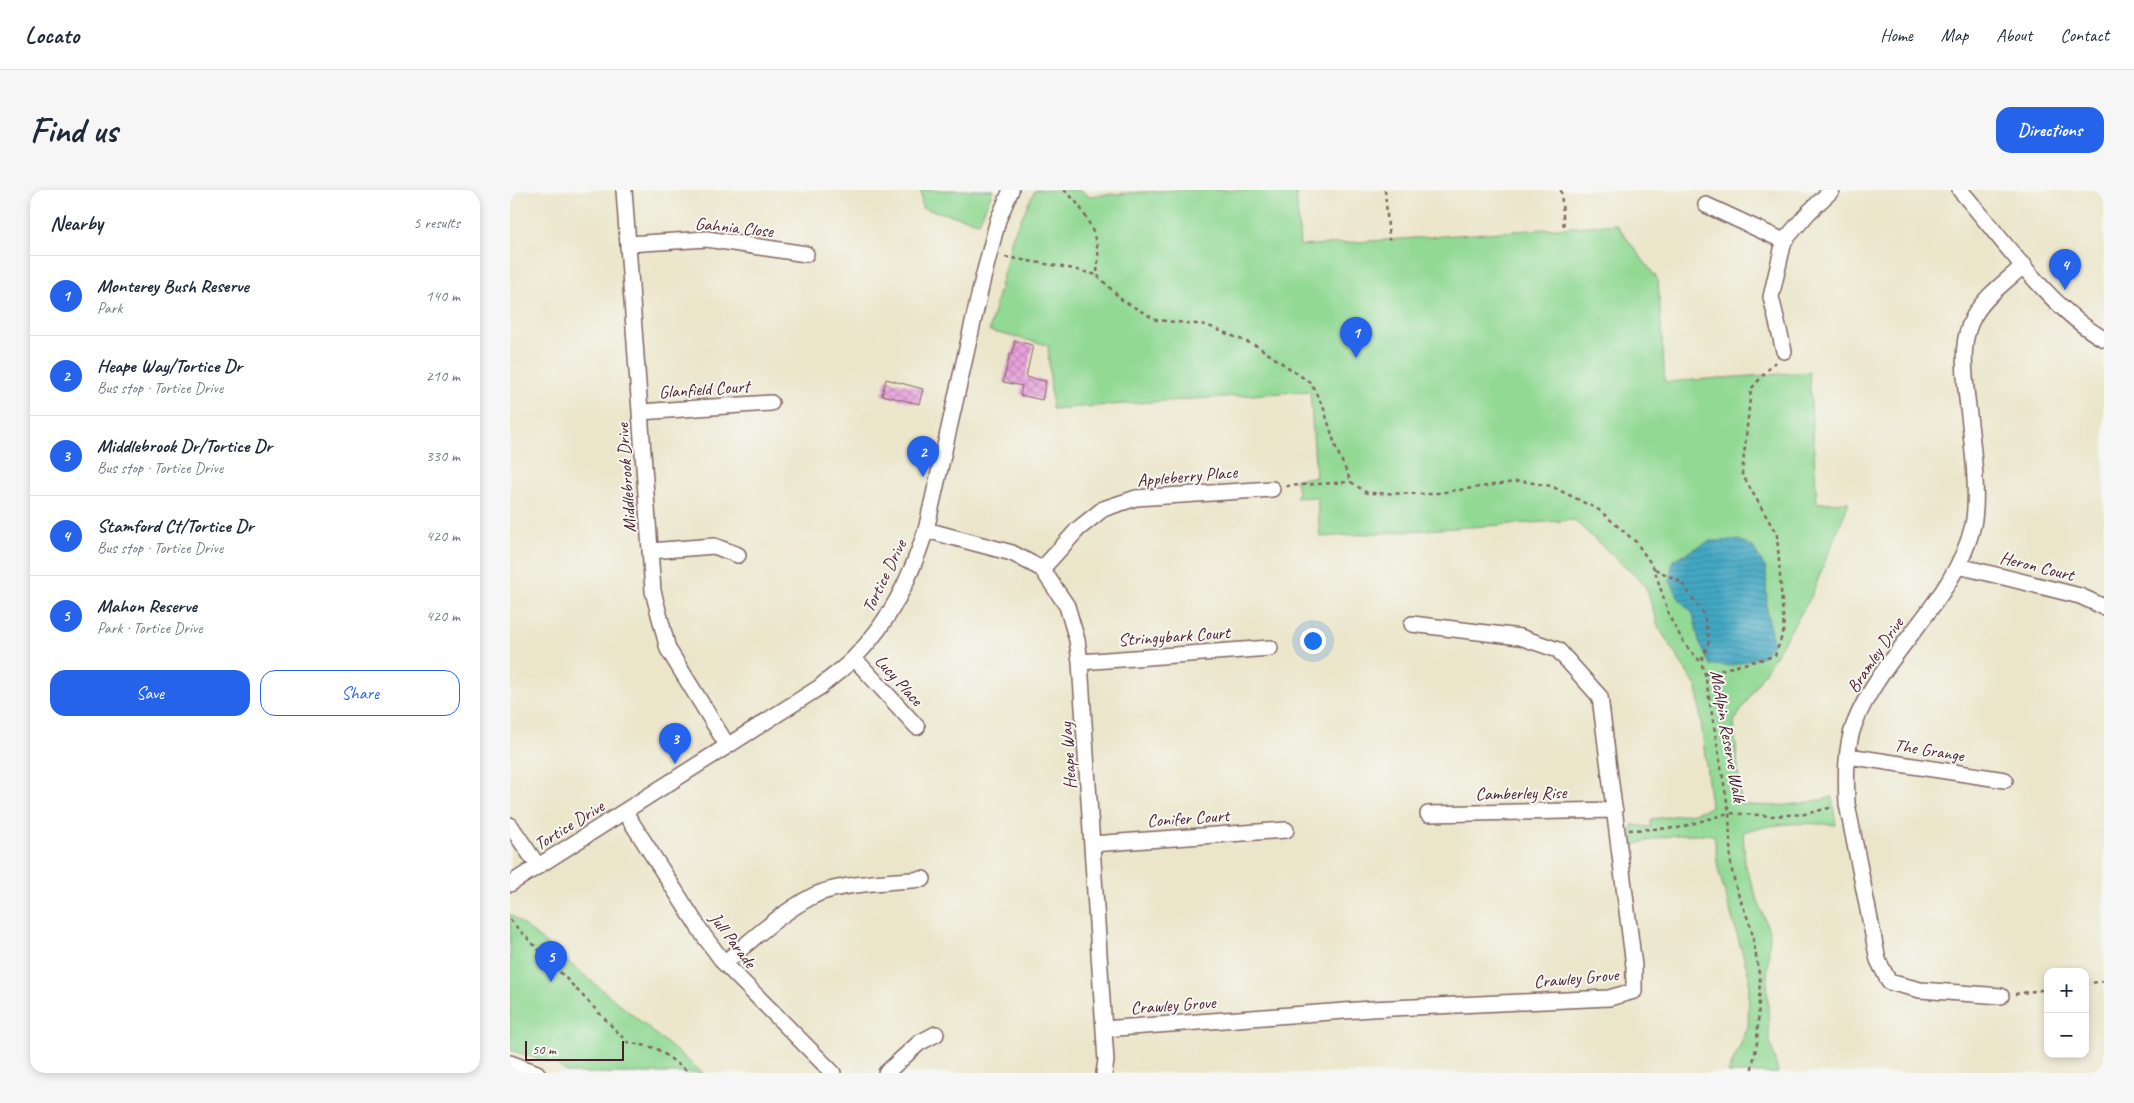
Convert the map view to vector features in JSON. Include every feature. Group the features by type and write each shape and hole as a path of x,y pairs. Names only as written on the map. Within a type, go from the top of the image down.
{"street":[{"name":"Middlebrook Drive","path":"624,190 653,591 668,649 727,745"},
{"name":"Tortice Drive","path":"510,884 820,687 854,658 879,630 894,608 915,561 926,530 983,278 998,220 1011,190"},
{"path":"1784,351 1771,297 1784,241 1808,213 1832,190"},
{"path":"1961,190 2024,266 2071,316 2102,333"},
{"path":"1706,205 1784,241"},
{"name":"Gahnia Close","path":"628,244 707,239 806,254"},
{"name":"Bramley Drive","path":"2001,996 1920,990 1890,982 1878,960 1847,804 1848,756 1853,727 1866,698 1959,566 1973,525 1975,494 1964,361 1966,338 1973,317 1984,300 2024,266"},
{"name":"Glanfield Court","path":"640,412 771,403"},
{"name":"Appleberry Place","path":"1042,569 1078,529 1103,509 1128,500 1272,489"},
{"name":"Heape Way","path":"926,530 1012,554 1042,569 1067,606 1077,640 1080,662 1106,1061 1104,1073"},
{"path":"650,551 714,546 738,555"},
{"name":"Heron Court","path":"1959,566 2080,596 2104,607"},
{"name":"Crawley Grove","path":"1104,1029 1371,1009 1609,998 1634,991 1634,966 1616,810 1600,697 1558,650 1520,637 1412,624"},
{"name":"Stringybark Court","path":"1080,662 1270,648"},
{"name":"Lucy Place","path":"854,658 917,727"},
{"name":"The Grange","path":"1848,756 2005,780"},
{"name":"Camberley Rise","path":"1428,814 1616,810"},
{"name":"Jull Parade","path":"625,812 724,964 833,1073"},
{"path":"510,825 538,866"},
{"name":"Conifer Court","path":"1092,844 1286,830"},
{"path":"724,964 785,914 814,895 850,886 923,879"},
{"path":"886,1073 919,1043 936,1034"},
{"path":"510,1063 537,1073"}],"path":[{"path":"1064,190 1073,197 1090,224 1098,252 1096,275"},
{"path":"1385,190 1389,240"},
{"path":"1561,190 1564,229"},
{"path":"1005,256 1096,275 1122,300 1156,320 1206,326 1257,346 1312,383 1324,409 1336,448 1352,482 1296,485 1272,489"},
{"path":"1705,674 1775,656 1784,630 1776,535 1742,474 1752,389 1784,351"},
{"name":"McAlpin Reserve Walk","path":"1352,482 1367,493 1431,494 1521,481 1551,486 1599,510 1636,542 1654,568 1670,618 1686,646 1701,662 1705,674 1729,813 1731,867 1737,891 1751,927 1760,979 1757,1043 1751,1073"},
{"path":"1654,568 1681,582 1704,614 1709,641 1701,662"},
{"path":"1618,831 1678,828 1729,813 1772,816 1805,814 1847,804"},
{"path":"510,920 627,1042 656,1048 690,1073"},
{"path":"2089,983 2104,981"},
{"path":"2001,996 2044,990"}],"green space":[{"path":"921,190 993,190 979,222 922,208"},
{"path":"1035,190 1081,190 1088,196 1172,190 1296,190 1300,246 1616,224 1658,280 1665,382 1809,372 1817,503 1849,502 1811,597 1734,722 1741,804 1786,805 1832,797 1836,825 1789,824 1743,832 1745,865 1770,934 1767,977 1769,1036 1778,1073 1728,1073 1748,1027 1749,976 1718,869 1714,835 1674,836 1634,845 1632,825 1651,827 1651,819 1694,813 1711,807 1697,688 1659,628 1645,585 1574,520 1320,537 1317,497 1296,498 1298,490 1295,479 1316,477 1310,391 1052,409 1048,345 989,331 1013,235"},
{"path":"510,914 703,1073 568,1073 557,1065 510,1050"}],"water":[{"path":"1739,540 1753,547 1766,569 1767,610 1773,644 1763,656 1730,666 1710,665 1699,641 1693,614 1680,600 1670,581 1673,560 1710,541"}],"building":[{"path":"1015,341 1033,345 1026,377 1046,381 1042,400 1020,395 1022,386 1003,382"},
{"path":"886,379 923,389 919,404 882,395"}],"place":[{"name":"Stamford Ct/Tortice Dr","path":"2065,290"},
{"name":"Monterey Bush Reserve","path":"1356,358"},
{"name":"Heape Way/Tortice Dr","path":"923,477"},
{"name":"Middlebrook Dr/Tortice Dr","path":"675,764"},
{"name":"Mahon Reserve","path":"551,982"}]}
